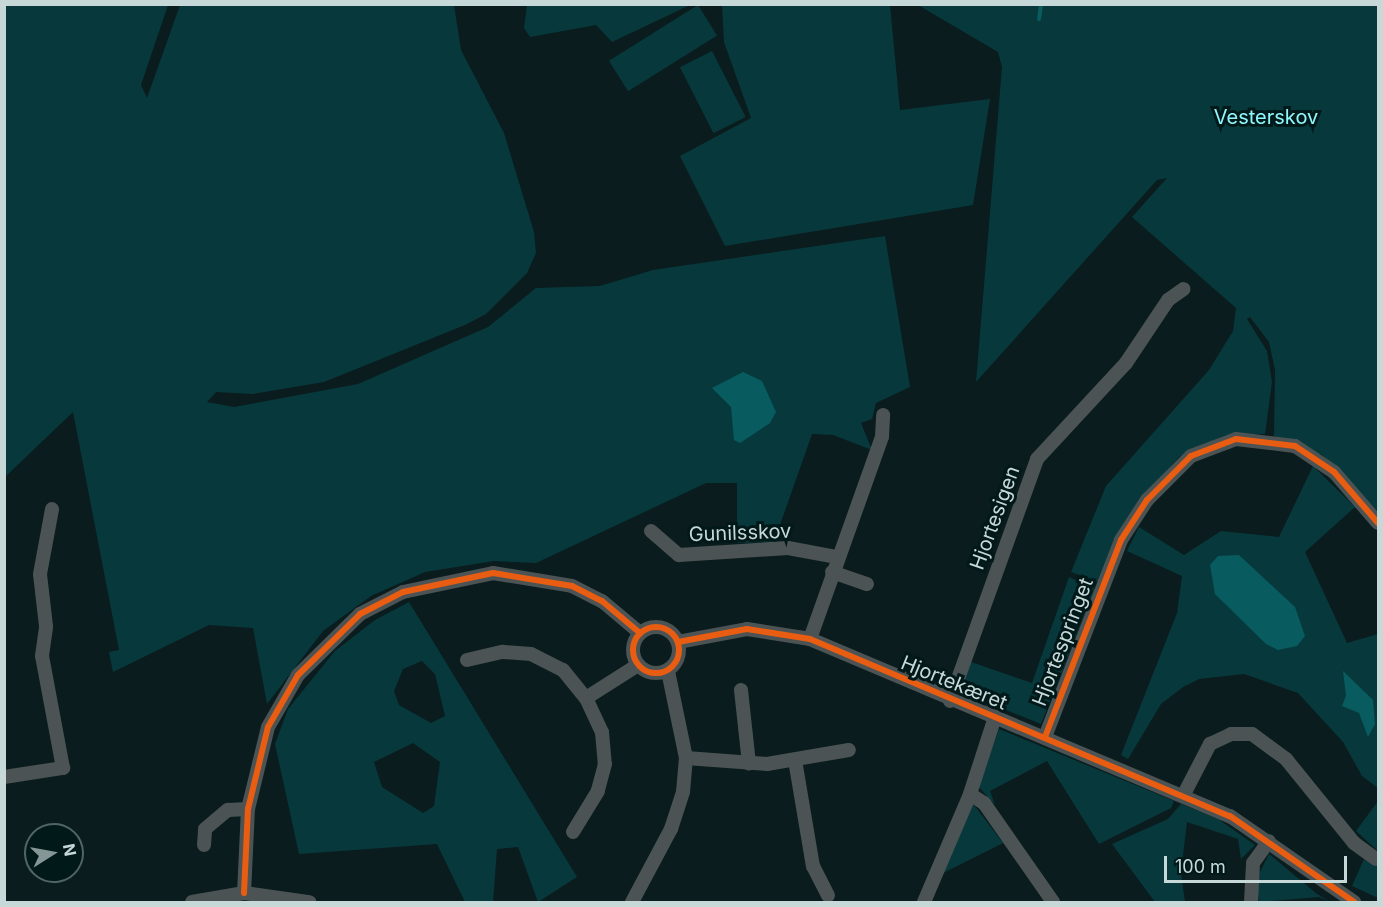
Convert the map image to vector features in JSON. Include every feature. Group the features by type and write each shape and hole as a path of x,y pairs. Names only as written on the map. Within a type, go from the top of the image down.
{"street":[{"name":"Hjortesigen","path":"950,701 1037,459 1126,363 1168,300 1184,289"},
{"path":"678,642 747,629 810,639 882,437 883,415"},
{"name":"Hjortespringet","path":"1354,903 1230,816 1045,737 1121,540 1147,500 1191,456 1236,439 1295,446 1334,472 1378,523"},
{"path":"4,777 63,768 42,656 46,626 40,574 52,509"},
{"name":"Gunilsskov","path":"651,531 680,555 788,548 837,558"},
{"path":"832,572 867,584"},
{"path":"252,896 248,809 268,727 298,675 360,614 403,592 493,573 533,576 602,601 640,633"},
{"path":"664,628 678,642 677,661 668,671 652,673 638,665 633,649 640,633 664,628"},
{"name":"Hjortekæret","path":"810,639 950,701 1045,737"},
{"path":"466,660 503,652 531,654 563,670 586,698 602,732 605,764 598,791 573,832"},
{"path":"586,698 638,665"},
{"path":"632,903 671,829 686,758 668,671"},
{"path":"741,690 749,764"},
{"name":"Hjortekæret","path":"924,903 970,794 995,717"},
{"path":"1183,796 1210,744 1231,734 1252,734 1286,759 1354,843 1376,859"},
{"path":"686,758 749,764 795,760 849,750"},
{"path":"795,760 813,866 828,895"},
{"path":"970,794 991,811 1053,903"},
{"path":"204,845 205,829 221,816 248,809"},
{"path":"1251,903 1253,863 1269,842"},
{"path":"192,903 252,896 309,903"}],"green space":[{"path":"527,4 690,5 612,42 596,25 530,37 524,28"},
{"path":"5,5 168,5 141,85 147,98 180,5 454,5 461,50 504,133 534,232 536,253 527,273 486,314 465,325 324,382 253,394 216,392 207,402 234,407 358,384 488,327 536,288 600,286 653,270 885,236 910,387 876,403 872,419 861,423 872,450 833,435 812,434 774,542 737,543 737,483 706,483 536,563 494,561 425,572 371,596 323,631 267,704 253,628 209,625 113,672 109,652 119,650 73,412 5,477"},
{"path":"698,5 717,36 628,91 609,61"},
{"path":"722,5 890,5 900,110 990,99 973,205 725,246 680,156 751,118 724,42"},
{"name":"Vesterskov","path":"918,5 1378,5 1378,512 1322,455 1274,436 1275,370 1269,342 1250,317 1247,319 1267,351 1272,382 1265,434 1226,435 1179,457 1150,490 1099,582 1071,572 1106,486 1209,370 1233,331 1236,308 1132,217 1167,178 1157,180 976,382 1002,67 998,52"},
{"path":"712,51 746,117 714,133 680,67"},
{"path":"1313,466 1355,507 1305,552 1347,643 1378,634 1378,788 1362,776 1343,742 1298,693 1244,674 1199,679 1183,687 1161,704 1128,759 1121,755 1177,613 1182,576 1127,551 1139,527 1184,555 1221,531 1279,537"},
{"path":"1069,577 1095,589 1041,724 959,691 971,662 1032,683"},
{"path":"409,602 577,877 538,902 518,847 497,849 493,902 465,902 437,844 299,854 275,744 288,709 335,651 375,620","holes":["422,661 435,674 445,716 431,723 399,705 394,691 403,669","413,743 440,762 434,806 423,813 382,787 374,762"]},
{"path":"999,729 1174,801 1171,808 1099,844 1047,761 990,791 995,805 978,786"},
{"path":"1378,801 1378,851 1356,831"},
{"path":"1181,804 1218,819 1255,845 1241,859 1238,839 1187,822 1181,873 1185,902 1155,902 1112,844 1168,819"},
{"path":"974,805 1003,843 943,873 971,806"},
{"path":"1269,854 1330,902 1319,897 1259,902 1256,880"},
{"path":"1378,858 1378,898 1352,886 1364,859 1374,865"}],"shaded area":[{"path":"743,372 762,381 776,412 770,423 740,443 734,440 731,407 712,388"},
{"path":"1239,555 1295,607 1305,636 1297,646 1278,650 1266,644 1215,594 1210,565 1218,556"},
{"path":"1343,671 1373,700 1375,724 1368,737 1359,713 1342,706 1346,696"}],"waterway":[{"path":"1039,19 1041,4"}],"cycle path":[{"path":"1045,737 1121,540 1147,500 1191,456 1236,439 1295,446 1334,472 1378,523"},
{"path":"244,893 248,809 268,727 298,675 360,614 403,592 493,573 572,586 602,601 640,633"},
{"path":"656,627 665,628 673,633 678,641 679,650 678,659 673,667 665,672 656,673 647,672 639,667 634,659 633,650 634,641 639,633 647,628 656,627"},
{"path":"678,642 747,629 810,639 1230,816 1354,902"}]}
